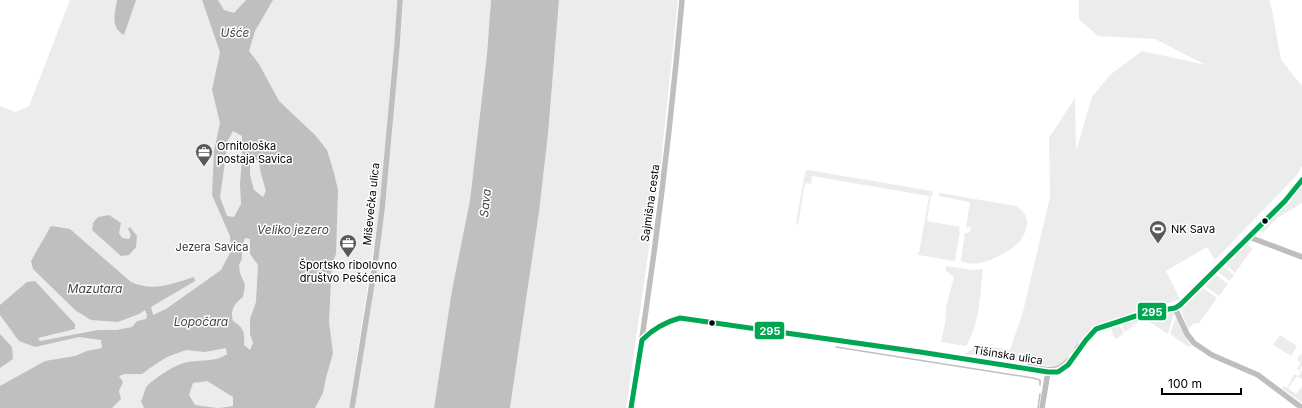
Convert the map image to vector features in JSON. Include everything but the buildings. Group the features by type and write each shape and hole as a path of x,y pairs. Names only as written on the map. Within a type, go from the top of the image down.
{"street":[{"name":"Miševečka ulica","path":"352,408 382,209 400,0"},
{"name":"Sajmišna cesta","path":"631,408 642,340 667,151 682,0"},
{"name":"Tišinska ulica","path":"642,340 649,333 664,324 671,320 680,318 1056,372 1064,369 1090,333 1145,313 1175,308 1180,305 1199,288 1285,201 1302,180"},
{"path":"1249,237 1302,257"},
{"path":"1175,308 1190,340 1223,360 1248,369 1258,375 1302,408"},
{"path":"1042,408 1048,372"}],"green space":[{"name":"Jezera Savica","path":"70,0 397,0 395,46 379,212 349,408 0,408 0,106 16,112 29,106"},
{"path":"403,0 491,0 487,54 470,200 452,290 434,408 355,408 400,47"},
{"path":"559,0 678,0 660,172 626,408 510,408 539,212 548,134"},
{"path":"1079,0 1269,0 1281,60 1302,86 1302,166 1296,176 1215,260 1207,247 1166,271 1180,299 1094,329 1078,344 1062,365 1053,367 965,354 978,345 1010,350 1023,312 1050,197 1049,138 1075,98 1076,151 1092,97 1110,75 1142,51 1206,65 1155,39 1098,36 1079,19"},
{"path":"808,170 932,191 933,195 931,195 927,221 960,227 955,260 919,255 917,253 919,253 929,196 812,176 811,184 805,183 797,225 796,223 805,171"},
{"path":"1302,184 1302,203 1277,218 1263,233 1260,230 1290,199"},
{"path":"940,193 1016,206 1025,214 1027,219 1026,230 1016,245 1001,255 984,262 962,262 961,260 965,233 969,233 971,227 966,228 970,202 938,196"},
{"path":"1248,242 1250,242 1248,246 1253,248 1235,273 1226,264"},
{"path":"946,266 973,270 983,269 977,319 971,337 966,346 941,342 945,323 946,307 954,277 945,270"},
{"path":"1224,267 1234,275 1230,281 1219,273"},
{"path":"1216,275 1228,284 1219,296 1205,286"},
{"path":"1203,288 1217,298 1199,323 1194,323 1188,329 1181,310"},
{"path":"1167,311 1174,313 1168,334 1143,318 1125,332 1122,326 1123,323"},
{"path":"1176,317 1191,346 1190,347 1170,334"},
{"path":"1119,325 1124,333 1116,339 1113,335 1111,327"},
{"path":"1280,335 1297,346 1291,356 1273,345"},
{"path":"1300,354 1302,355 1302,365 1300,370 1302,371 1302,379 1297,376 1288,388 1296,394 1302,386 1302,403 1282,388 1283,386 1287,388 1294,374 1299,376 1301,372 1297,369 1301,362 1297,360"}],"water":[{"path":"117,0 136,0 124,35 117,28 114,20"},
{"path":"202,0 218,0 224,10 234,13 246,0 273,0 255,31 249,51 259,64 279,101 315,135 327,150 334,173 338,190 336,254 332,265 329,322 333,353 323,393 315,408 219,408 233,406 233,397 207,381 193,383 189,395 195,405 217,408 144,408 141,401 146,388 159,376 184,363 212,360 222,357 227,354 226,348 205,352 186,350 167,357 142,374 125,374 119,376 123,382 119,391 121,399 112,408 0,408 0,386 45,361 75,356 87,351 102,348 101,340 79,337 35,347 19,341 0,315 0,305 27,282 35,281 75,324 75,329 38,338 40,341 98,330 116,330 132,327 137,321 146,319 147,315 145,310 139,314 118,322 91,320 75,310 33,269 31,261 51,226 70,229 131,282 139,285 155,287 162,286 194,277 195,281 151,307 153,315 166,309 221,270 231,251 230,236 212,195 214,151 220,123 212,90 220,52","holes":["233,131 242,136 240,184 241,204 234,217 227,216 220,197 228,140","255,158 259,163 266,191 263,197 254,190 250,175 250,163","245,238 250,239 250,254 258,265 256,302 250,319 250,334 253,343 250,350 244,345 242,328 233,321 232,317 232,310 237,302 243,297 245,285 240,273 239,265 242,259 242,247"]},
{"name":"Sava","path":"491,0 559,0 548,134 539,212 510,408 434,408 452,290 470,200 487,54"},
{"path":"109,215 121,223 119,233 122,238 129,239 131,235 128,229 130,227 137,236 136,247 129,255 121,256 92,230 93,223 98,217"},
{"path":"0,334 12,347 13,359 0,368"}],"waterway":[{"path":"1072,354 1078,344"},
{"path":"836,347 1033,378 1040,380 1040,385"},
{"path":"1028,364 1050,368 1059,366 1068,358"},
{"path":"1038,408 1040,394"}],"transit line":[{"name":"295","path":"631,408 642,340 650,332 660,326 680,318 920,352 1048,372 1058,372 1068,365 1096,329 1145,313 1175,308 1180,305 1285,201 1302,180"}],"place":[{"name":"Ornitološka postaja Savica","path":"204,167"},
{"name":"NK Sava","path":"1158,244"},
{"name":"Športsko ribolovno društvo Pešćenica","path":"348,258"}],"water label":[{"name":"Ušće","path":"235,32"},
{"name":"Veliko jezero","path":"293,229"},
{"name":"Mazutara","path":"95,288"},
{"name":"Lopočara","path":"201,321"}]}
